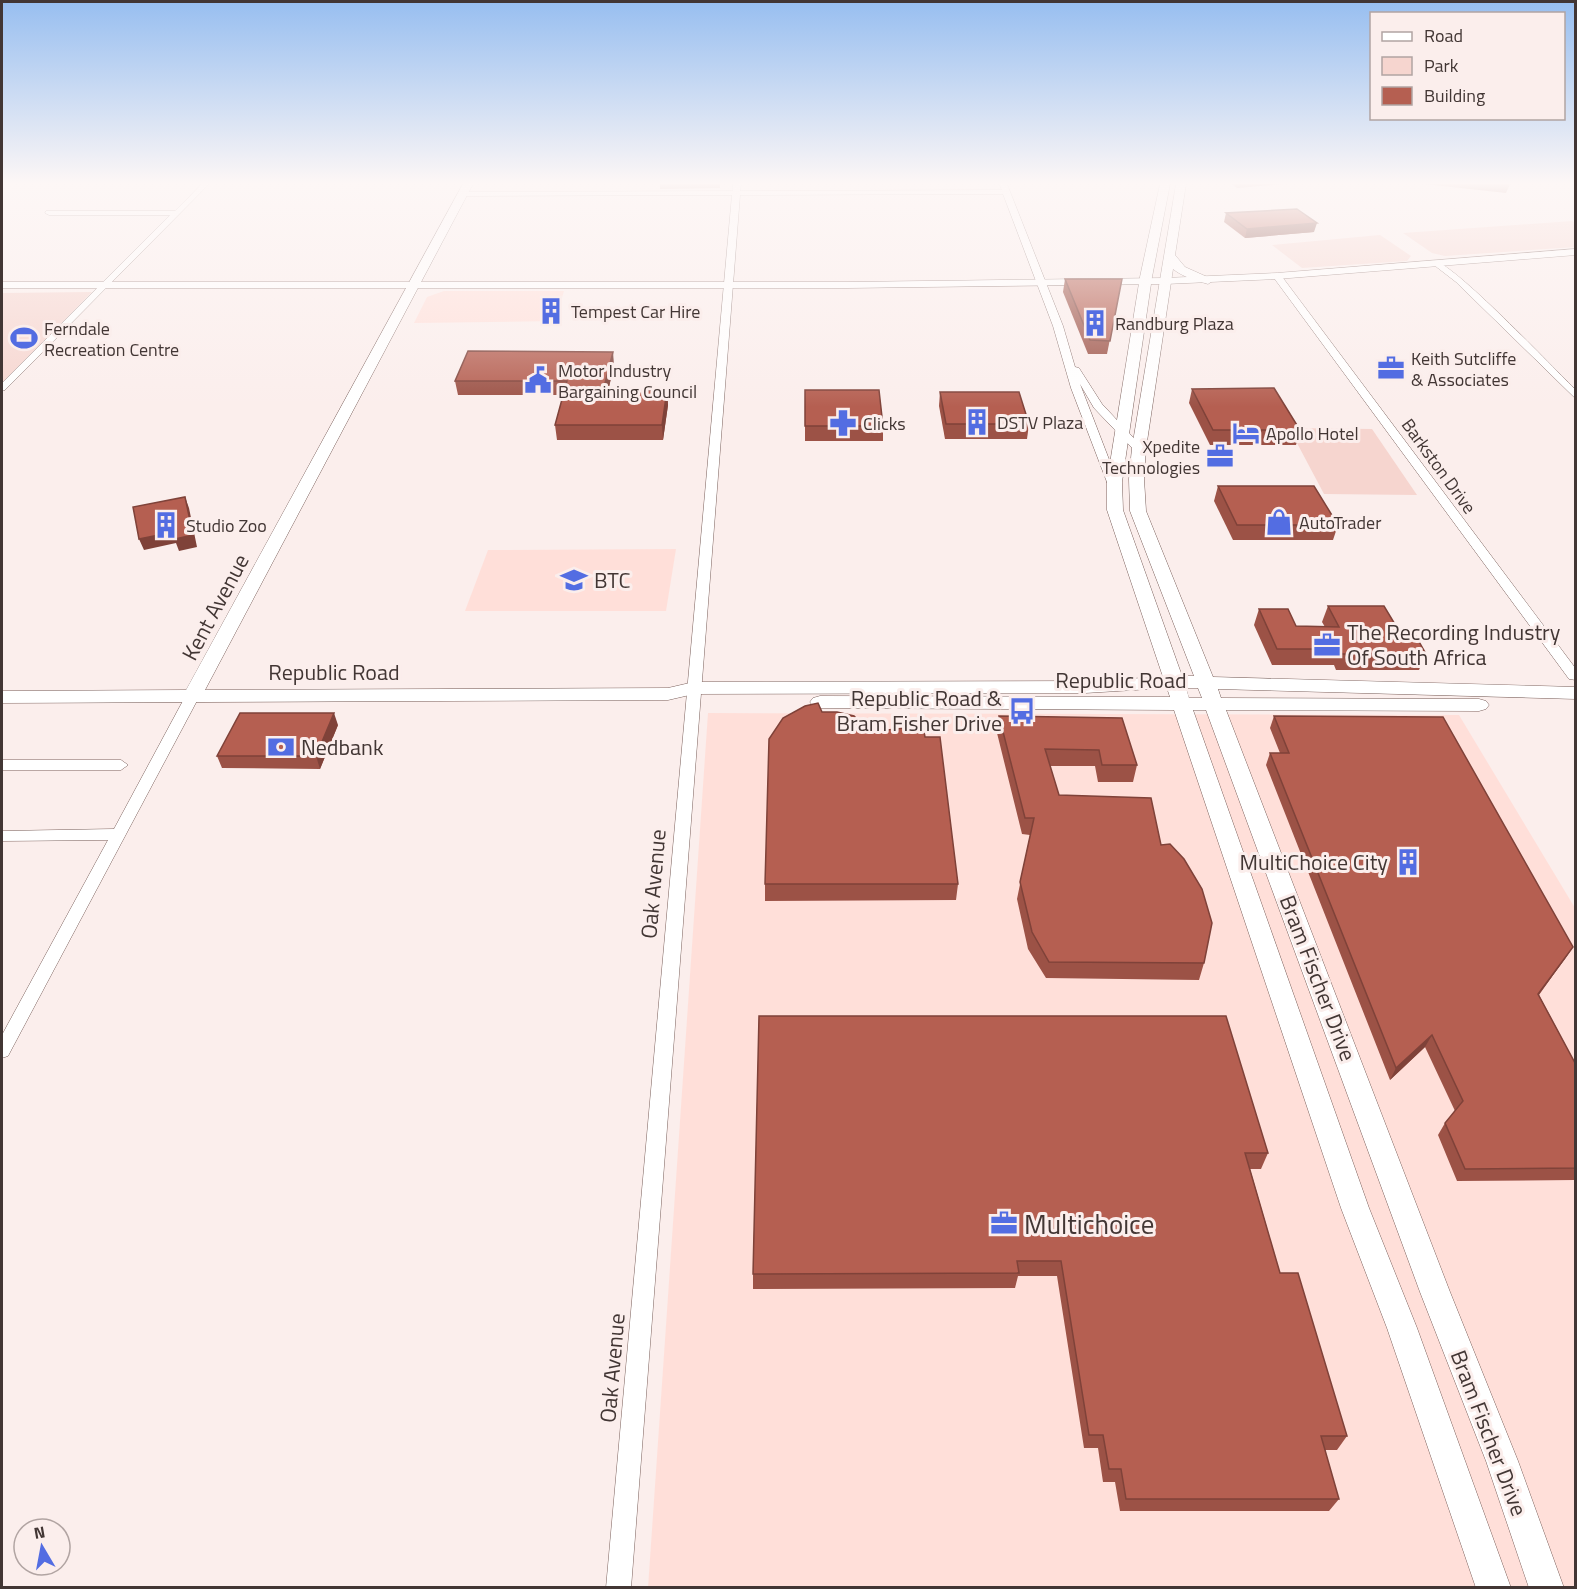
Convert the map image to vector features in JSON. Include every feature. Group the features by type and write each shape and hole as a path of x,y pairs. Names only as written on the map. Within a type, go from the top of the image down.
{"main road":[{"name":"Kent Avenue","path":"192,697 429,258"},
{"name":"Bram Fischer Drive","path":"1155,284 1158,258"},
{"name":"Bram Fischer Drive","path":"1167,258 1155,284 1132,362 1131,441 1138,511 1210,693 1435,1292 1502,1461 1547,1587"},
{"path":"1170,258 1174,266 1181,271 1208,280"},
{"name":"Bram Fischer Drive","path":"1131,441 1114,488 1115,510 1355,1208 1402,1328 1494,1587"},
{"name":"Republic Road","path":"1210,693 1311,684 1489,692 1575,684"},
{"name":"Republic Road","path":"2,697 1210,693 1575,706"}],"street":[{"path":"2,388 132,258"},
{"name":"Oak Avenue","path":"618,1587 730,258"},
{"path":"1031,258 1069,357 1076,388 1114,488"},
{"path":"847,285 1040,280 1155,284 1280,279 1517,258"},
{"path":"1442,266 1575,259"},
{"path":"1442,266 1575,396"},
{"path":"1155,284 1208,280 1280,279"},
{"name":"Barkston Drive","path":"1280,279 1575,684"},
{"path":"2,285 727,286 1040,280"},
{"path":"1069,357 1098,406 1131,441"},
{"name":"Kent Avenue","path":"2,1051 192,697"},
{"path":"2,765 122,765"},
{"path":"2,836 120,834"}],"shaded area":[{"path":"444,291 564,291 555,321 414,323 427,297"},
{"name":"BTC","path":"676,549 666,611 465,611 488,550"},
{"path":"708,713 1459,715 1575,908 1575,1587 648,1588"}],"green space":[{"path":"1289,258 1409,258 1407,261 1302,268"},
{"name":"Ferndale Recreation Centre","path":"92,292 2,384 2,293"},
{"path":"1289,428 1372,429 1417,495 1324,494"}],"building":[{"name":"Randburg Plaza","path":"1065,279 1122,279 1110,341 1090,340"},
{"path":"468,351 613,352 603,391 667,390 662,425 555,425 567,381 455,381"},
{"path":"1274,388 1300,430 1213,430 1192,389"},
{"path":"805,390 879,390 883,426 805,426"},
{"path":"940,392 1019,392 1029,424 946,424"},
{"path":"1218,486 1314,486 1338,525 1237,525"},
{"path":"185,497 193,535 175,539 173,532 139,539 133,507"},
{"path":"1328,606 1384,606 1399,631 1413,631 1426,654 1342,654 1340,649 1277,649 1259,609 1288,609 1296,626 1339,627"},
{"path":"818,703 822,712 837,712 854,716 869,732 923,726 925,737 940,737 958,884 765,884 769,739 783,718 805,706"},
{"name":"Nedbank","path":"240,713 334,713 316,756 217,756"},
{"path":"999,716 1122,718 1137,765 1102,765 1099,750 1045,749 1059,795 1151,798 1161,845 1170,844 1184,859 1202,889 1212,923 1204,963 1049,962 1032,932 1020,882 1034,818 1025,818"},
{"name":"MultiChoice City","path":"1274,716 1443,717 1573,947 1538,994 1575,1063 1575,1168 1465,1169 1445,1123 1463,1101 1432,1035 1396,1068 1270,753 1289,753"},
{"name":"Multichoice","path":"759,1016 1226,1016 1268,1153 1245,1153 1280,1273 1298,1273 1347,1436 1321,1436 1339,1499 1126,1499 1121,1469 1109,1469 1103,1435 1089,1435 1061,1261 1017,1261 1019,1273 753,1274"}],"place":[{"name":"Tempest Car Hire","path":"551,311"},
{"name":"Randburg Plaza","path":"1095,323"},
{"name":"Ferndale Recreation Centre","path":"24,338"},
{"name":"Keith Sutcliffe & Associates","path":"1391,368"},
{"name":"Motor Industry Bargaining Council","path":"538,380"},
{"name":"DSTV Plaza","path":"977,422"},
{"name":"Clicks","path":"843,423"},
{"name":"Apollo Hotel","path":"1246,433"},
{"name":"Xpedite Technologies","path":"1220,456"},
{"name":"AutoTrader","path":"1279,522"},
{"name":"Studio Zoo","path":"166,525"},
{"name":"BTC","path":"574,580"},
{"name":"The Recording Industry Of South Africa","path":"1327,645"},
{"name":"Republic Road & Bram Fisher Drive","path":"1022,711"},
{"name":"Nedbank","path":"281,747"},
{"name":"MultiChoice City","path":"1408,862"},
{"name":"Multichoice","path":"1004,1223"}]}
